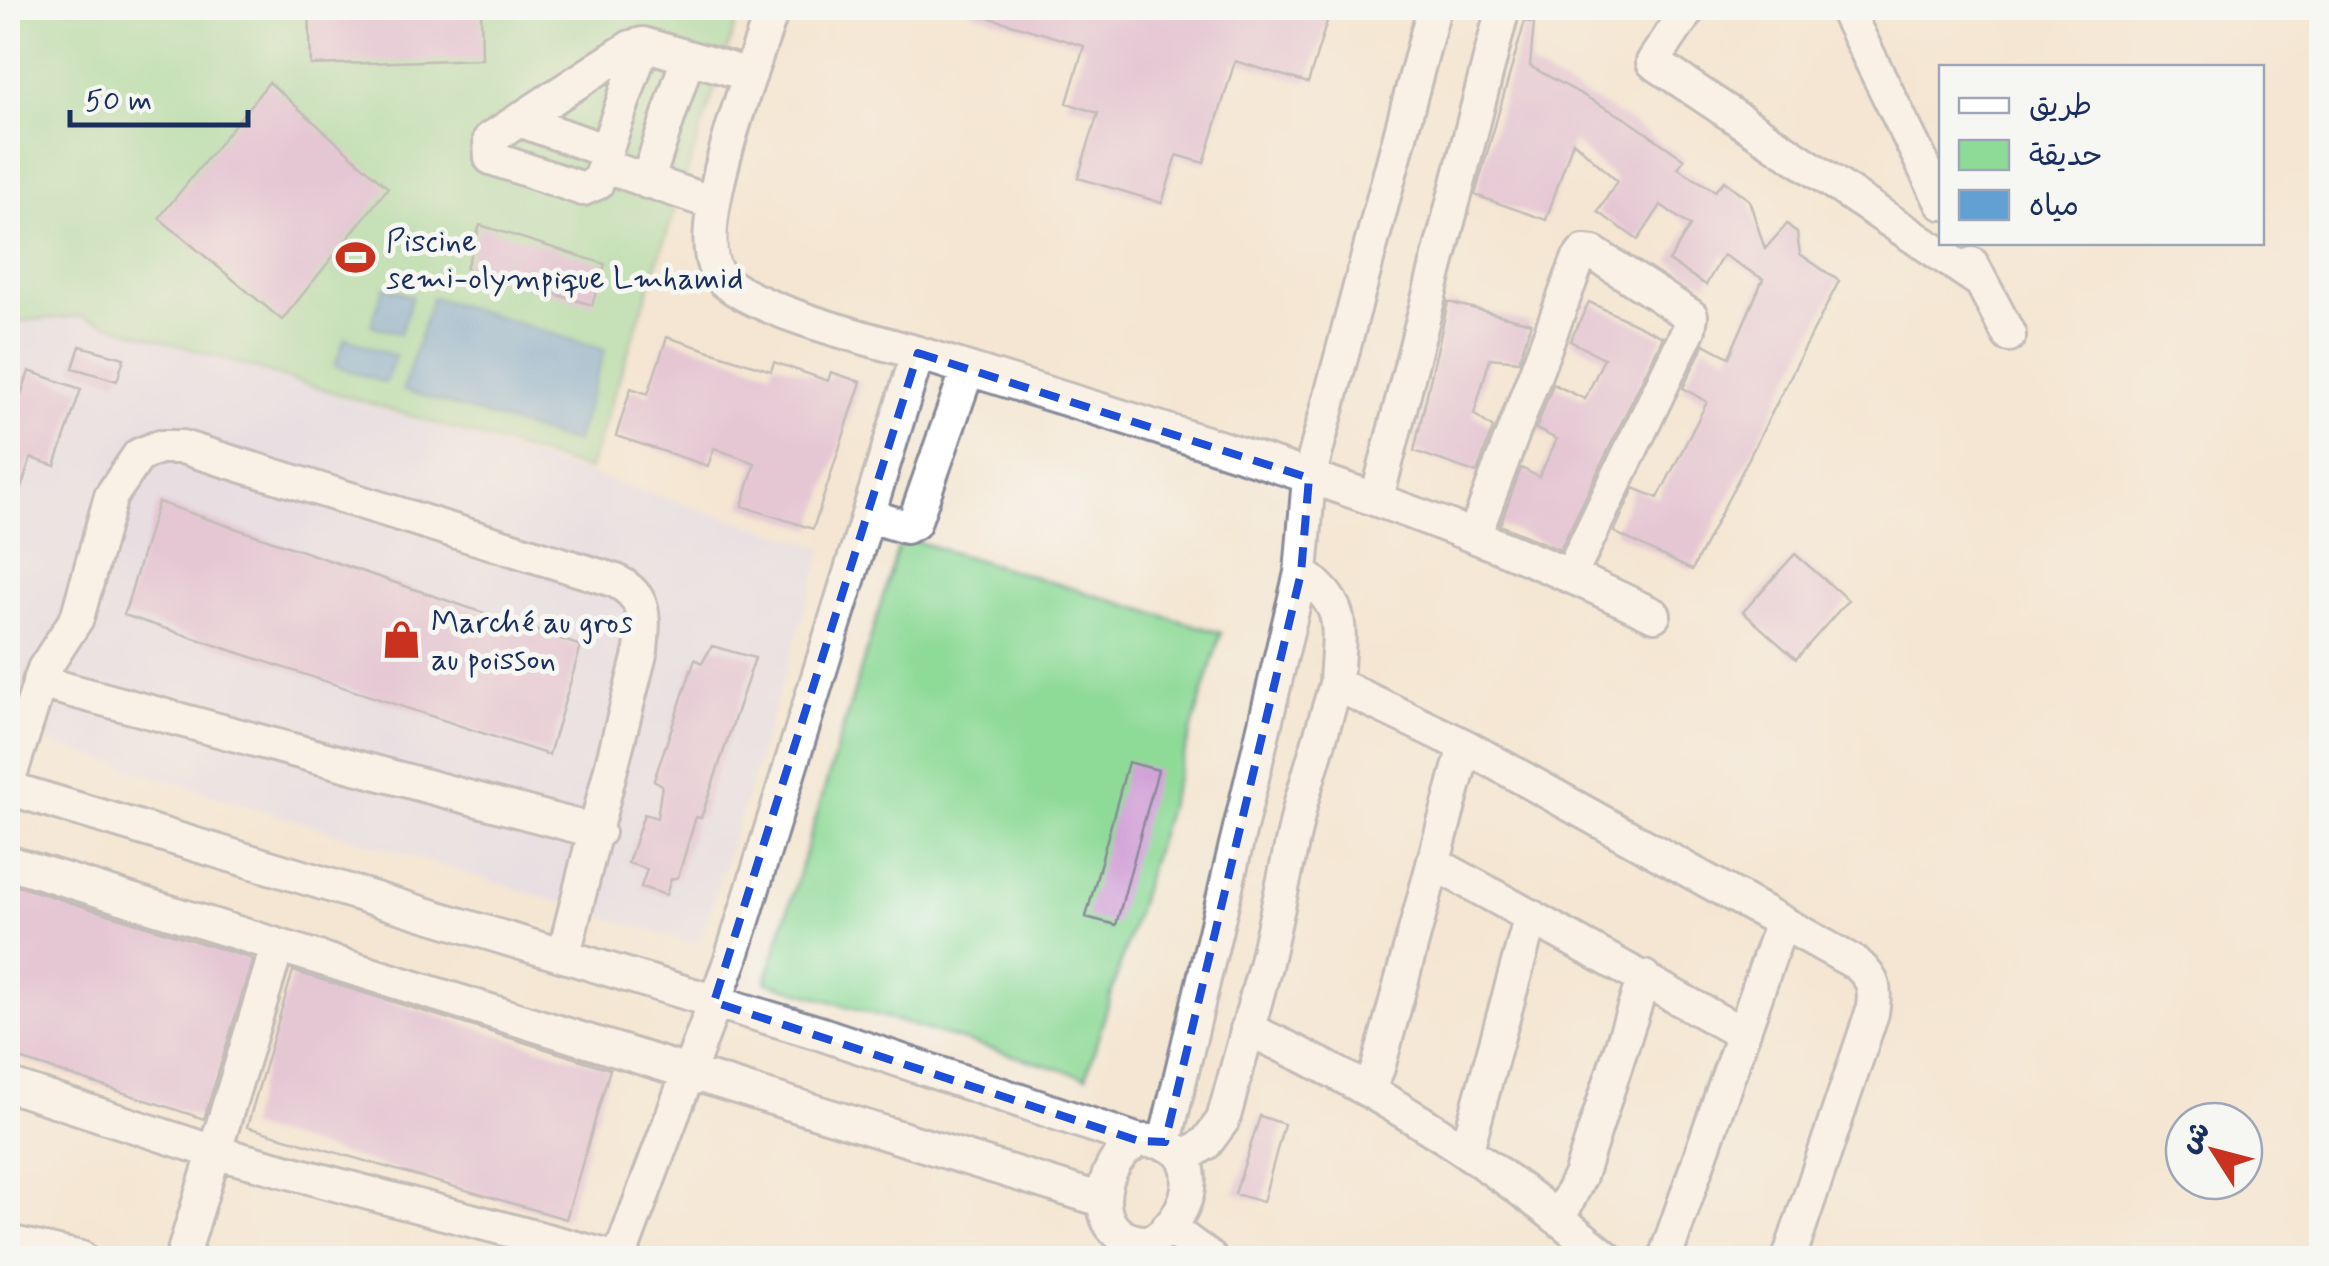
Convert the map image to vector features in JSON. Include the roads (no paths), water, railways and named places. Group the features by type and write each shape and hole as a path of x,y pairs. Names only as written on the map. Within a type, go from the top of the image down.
{"street":[{"path":"1163,1147 1302,573 1309,478 1434,8"},
{"path":"1377,498 1503,8"},
{"path":"1845,8 1939,196"},
{"path":"1684,9 1653,62 1980,281"},
{"path":"766,15 713,203 708,248 712,266 733,288 770,305 1377,498 1571,574 1654,615"},
{"path":"643,44 597,183 584,189 491,158 491,137 522,121 630,47 643,44 750,75"},
{"path":"647,182 688,58"},
{"path":"522,121 647,182 713,203"},
{"path":"1962,245 2009,335"},
{"path":"1476,534 1580,256 1594,253 1680,305 1691,316 1571,574"},
{"path":"8,1085 214,1152 617,1258 732,960 918,353"},
{"path":"870,516 906,527 914,523 968,369"},
{"path":"564,954 598,832 641,650 643,603 634,590 182,447 159,448 140,455 122,474 111,496 77,618 38,682 8,785 564,954 1163,1147 1189,1182 1168,1227 1150,1242 1120,1248 1104,1217 1102,1200 1128,1146 1163,1147 1206,1143 1223,1120 1301,802 1336,684 1339,613 1326,590 1302,573"},
{"path":"38,682 598,832"},
{"path":"1336,684 1465,746 1857,964 1871,976 1876,990 1788,1258"},
{"path":"1369,1089 1465,746"},
{"path":"8,862 1102,1200"},
{"path":"1434,863 1743,1034"},
{"path":"1467,1149 1532,916"},
{"path":"1665,1258 1781,924"},
{"path":"182,1258 277,948"},
{"path":"1559,1218 1580,1176 1644,977"},
{"path":"1247,1029 1369,1089 1467,1149 1607,1258"},
{"path":"1168,1227 1210,1258"},
{"path":"8,1242 82,1258"}],"water":[{"path":"384,287 412,296 400,334 371,325"},
{"path":"432,297 605,350 575,443 403,390"},
{"path":"345,338 395,356 385,383 335,366"}],"place":[{"name":"Piscine semi-olympique Lmhamid","path":"356,258"},
{"name":"Marché au gros au poisson","path":"401,639"}]}
